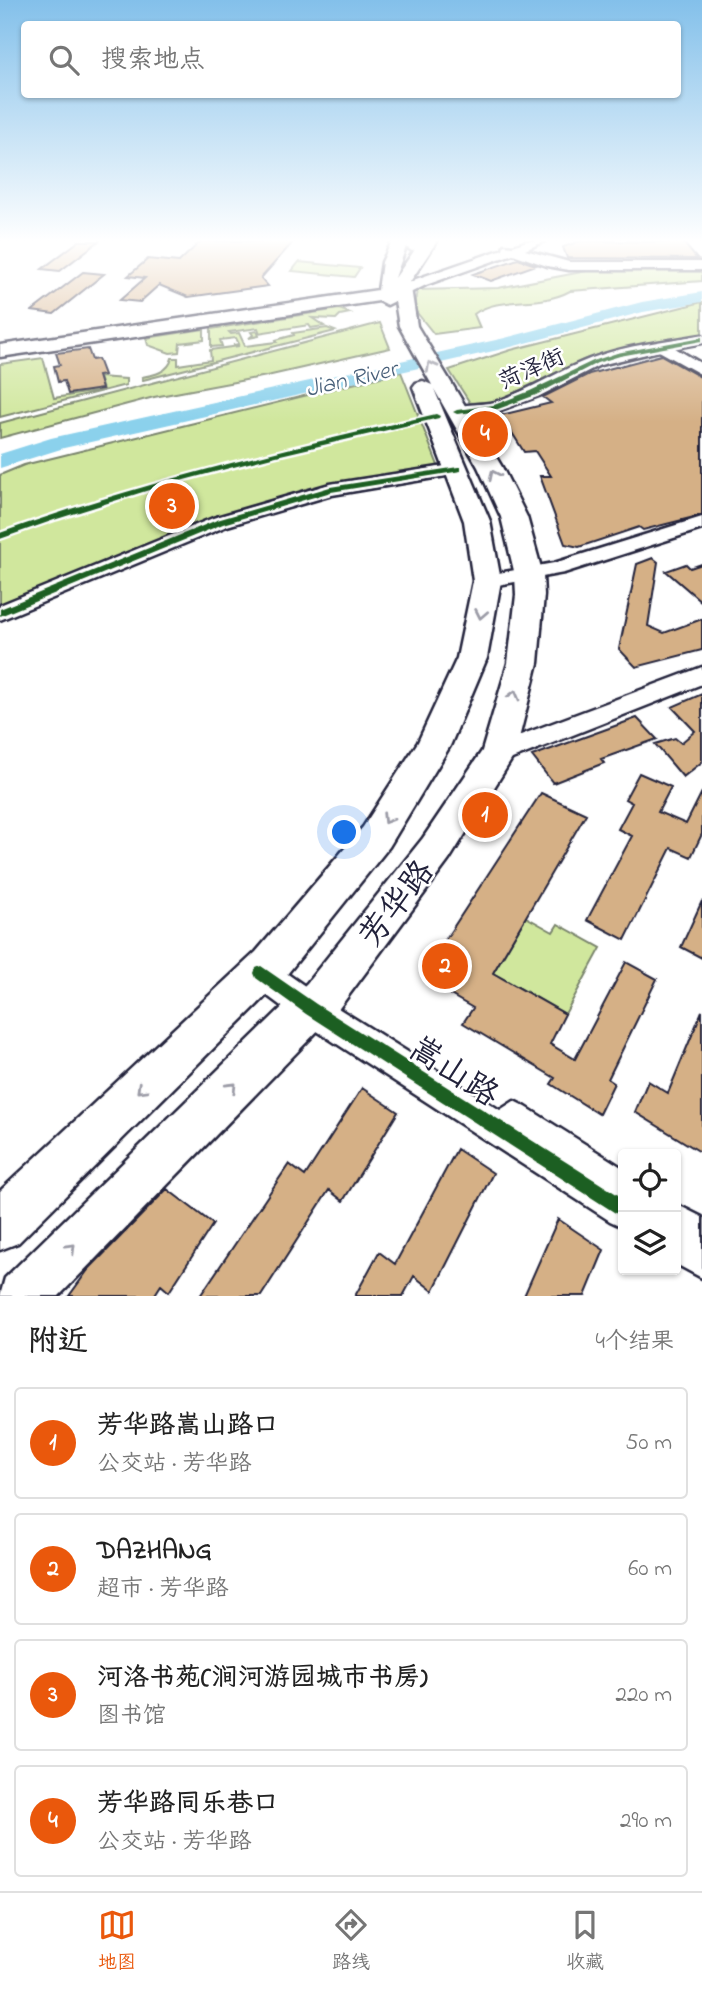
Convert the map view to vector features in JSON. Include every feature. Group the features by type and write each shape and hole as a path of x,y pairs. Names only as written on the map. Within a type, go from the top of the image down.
{"main road":[{"path":"0,337 286,301"},
{"path":"0,351 310,301"},
{"path":"396,301 400,326 448,409"},
{"name":"芳华路","path":"0,1225 265,969 376,837 433,746 472,658 487,581 477,521 458,469 448,409"},
{"name":"芳华路","path":"23,1296 316,1003 436,849 498,754 523,663 530,595 529,575 513,517 490,467 448,409"}],"street":[{"name":"菏泽街","path":"448,409 495,407 533,393 595,362 702,339"},
{"path":"661,346 702,370"},
{"path":"0,613 220,522 330,490 458,469"},
{"path":"487,581 557,569 702,523"},
{"path":"498,754 702,675"},
{"name":"嵩山路","path":"265,969 618,1205"},
{"name":"嵩山路","path":"316,1003 618,1186"},
{"path":"681,1226 702,1239"},
{"path":"681,1245 702,1259"}],"green space":[{"path":"415,301 522,301 484,308 474,314 480,328 434,334 414,309"},
{"path":"702,302 702,334 583,360 525,392 497,401 470,403 449,370 511,350"},
{"path":"339,309 350,313 340,315 336,319 312,318 324,326 311,328 309,325 258,333 259,336 249,338 253,335 251,332 259,331 258,328 229,332 239,333 245,346 277,342 276,340 294,335 293,333 327,328 335,331 143,380 142,377 156,374 168,367 172,358 178,358 178,365 211,360 210,350 239,346 233,345 239,344 236,338 220,340 222,346 211,347 211,329"},
{"path":"380,323 390,348 267,376 154,397 0,438 0,423"},
{"path":"204,329 204,340 180,343 179,352 170,353 148,345 146,338"},
{"path":"43,358 54,398 103,390 99,377 126,379 126,385 0,417 0,364"},
{"path":"401,372 439,468 295,493 203,521 0,605 0,475 24,465"},
{"path":"526,917 553,932 558,924 601,948 565,1014 493,973"}],"building":[{"path":"44,301 70,301 54,314 32,311"},
{"path":"88,349 92,360 98,359 104,375 98,376 102,389 68,394 64,381 58,382 54,366 60,365 56,353"},
{"path":"661,355 702,378 702,515 643,530 639,527 579,547 565,544 540,476 551,476 535,451 524,452 501,415 551,403 543,397 589,374"},
{"path":"653,558 658,562 648,626 664,633 702,619 702,650 636,667 619,649 637,564"},
{"path":"686,564 690,568 702,564 702,602 666,571"},
{"path":"702,694 702,762 683,777 655,744 675,738 681,743 695,731 672,707"},
{"path":"637,718 657,739 601,759 604,763 553,783 532,756"},
{"path":"639,773 671,787 658,812 686,824 702,792 702,834 691,857 671,848 625,940 587,920 632,836 618,829 632,803 625,799"},
{"path":"541,793 586,814 493,973 565,1014 550,1044 575,1059 626,962 657,979 608,1079 614,1083 599,1114 551,1084 555,1078 463,1023 473,1008 435,986 430,975 434,957"},
{"path":"702,901 702,958 681,947"},
{"path":"702,1011 702,1153 635,1112 648,1081 668,1093"},
{"path":"362,1088 398,1112 343,1201 329,1190 261,1296 200,1296 289,1164 305,1176"},
{"path":"457,1149 493,1173 433,1291 414,1276 403,1296 355,1296 379,1252 395,1264"},
{"path":"167,1189 213,1224 169,1292 161,1285 154,1296 69,1296 88,1270"},
{"path":"558,1219 604,1250 585,1296 524,1296"}],"waterway":[{"name":"Jian River","path":"0,461 59,443 507,343 642,307 675,301"}],"cycle path":[{"path":"457,412 495,407 619,354 702,339"},
{"path":"0,536 162,483 436,416"},
{"path":"0,613 220,522 330,490 458,469"},
{"path":"261,973 311,1009 618,1205"}],"place":[{"name":"芳华路同乐巷口","path":"485,434"},
{"name":"河洛书苑(涧河游园城市书房)","path":"172,506"},
{"name":"芳华路嵩山路口","path":"485,815"},
{"name":"DAZHANG","path":"445,966"}]}
